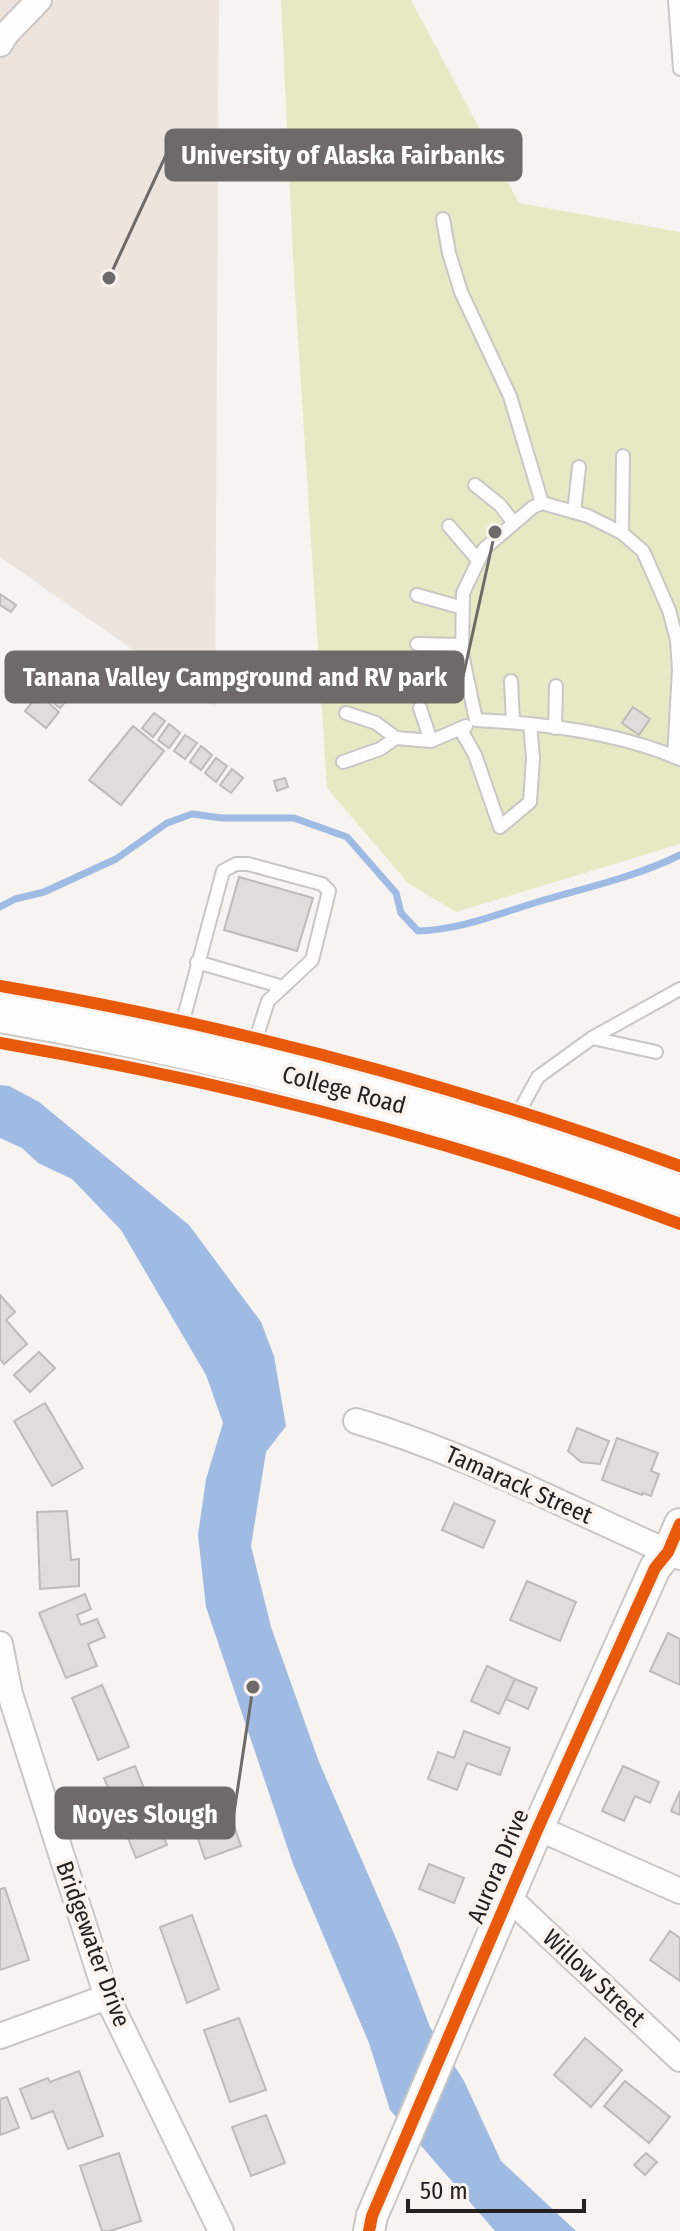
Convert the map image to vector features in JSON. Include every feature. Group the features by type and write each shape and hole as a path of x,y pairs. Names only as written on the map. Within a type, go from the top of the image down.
{"main road":[{"name":"College Road","path":"0,1013 176,1048 339,1087 510,1138 680,1195"}],"street":[{"path":"0,44 39,0"},
{"name":"Tamarack Street","path":"356,1421 404,1435 515,1480 674,1555"},
{"name":"Aurora Drive","path":"368,2226 538,1828 655,1568 674,1555 680,1524"},
{"name":"Bridgewater Drive","path":"0,1644 10,1694 107,1997 221,2231"},
{"path":"538,1828 680,1891"},
{"name":"Willow Street","path":"508,1897 680,2059"},
{"path":"0,2036 107,1997"}],"lane":[{"path":"675,0 680,69"},
{"path":"443,219 461,292 510,396 542,503"},
{"path":"622,533 623,456"},
{"path":"574,512 579,467"},
{"path":"475,485 500,505 513,522"},
{"path":"346,713 376,723 396,738 431,741 461,730 476,720 513,722 598,735 677,758 677,640 669,610 643,551 622,533 588,516 542,503 513,522 484,549 463,593 462,645 476,720"},
{"path":"449,526 478,560"},
{"path":"417,595 463,608"},
{"path":"417,644 462,645"},
{"path":"511,681 513,722"},
{"path":"417,683 469,686"},
{"path":"555,728 556,686"},
{"path":"420,708 431,741"},
{"path":"461,730 475,755 500,827 530,802 533,758 530,724"},
{"path":"343,762 380,749 396,738"},
{"path":"176,1048 223,871 236,864 248,864 322,884 329,891 312,960 268,1001 248,1064"},
{"path":"197,962 283,987"},
{"path":"510,1138 520,1110 538,1077 592,1038 680,989"},
{"path":"592,1038 656,1052"}],"shaded area":[{"path":"0,0 219,0 215,707 0,557"}],"green space":[{"path":"281,0 411,0 519,203 680,232 680,844 456,912 408,883 327,788 294,276"}],"water":[{"path":"0,1085 9,1086 39,1102 189,1225 261,1322 274,1356 286,1426 266,1452 251,1546 271,1627 319,1762 398,1943 430,2027 464,2081 501,2161 576,2231 495,2231 390,2110 369,2043 293,1864 206,1607 198,1535 206,1479 223,1423 206,1375 121,1230 72,1179 38,1163 22,1148 0,1138"}],"building":[{"path":"0,594 16,605 11,612 0,605"},
{"path":"53,675 73,693 60,708 39,691"},
{"path":"39,694 59,712 46,728 25,711"},
{"path":"633,707 650,719 639,735 622,723"},
{"path":"154,713 165,721 153,737 142,728"},
{"path":"169,724 180,733 169,748 158,740"},
{"path":"133,726 164,751 121,805 89,780"},
{"path":"185,735 197,743 185,759 174,751"},
{"path":"201,746 212,755 201,770 190,762"},
{"path":"216,758 227,766 216,782 205,773"},
{"path":"232,769 243,778 231,793 220,785"},
{"path":"285,778 288,787 277,791 274,781"},
{"path":"239,877 313,898 297,951 224,930"},
{"path":"0,1295 15,1312 6,1320 27,1344 4,1364 0,1359"},
{"path":"39,1352 55,1368 30,1392 14,1375"},
{"path":"45,1403 83,1468 52,1486 14,1421"},
{"path":"577,1428 609,1441 600,1464 581,1462 568,1451"},
{"path":"617,1438 658,1453 651,1471 659,1474 651,1496 602,1480"},
{"path":"454,1503 495,1521 483,1548 442,1530"},
{"path":"67,1511 71,1560 79,1559 79,1586 40,1589 37,1512"},
{"path":"527,1581 576,1602 560,1641 510,1620"},
{"path":"85,1594 91,1609 77,1615 81,1625 97,1619 105,1637 88,1644 97,1666 66,1678 39,1613"},
{"path":"668,1633 680,1639 680,1685 650,1671"},
{"path":"487,1666 515,1679 499,1714 471,1701"},
{"path":"515,1679 537,1688 528,1709 506,1699"},
{"path":"102,1685 129,1747 98,1760 72,1698"},
{"path":"464,1731 510,1748 500,1775 467,1763 457,1790 428,1779 438,1752 454,1758"},
{"path":"135,1766 167,1845 136,1858 104,1778"},
{"path":"623,1766 659,1782 650,1803 635,1796 624,1821 602,1811"},
{"path":"680,1791 680,1815 671,1811"},
{"path":"225,1800 241,1846 205,1859 189,1813"},
{"path":"429,1864 464,1878 454,1903 419,1889"},
{"path":"5,1888 29,1960 0,1970 0,1889"},
{"path":"192,1915 219,1989 187,2003 160,1927"},
{"path":"670,1931 680,1938 680,1981 650,1960"},
{"path":"239,2018 266,2090 230,2102 204,2030"},
{"path":"585,2038 622,2070 591,2107 554,2075"},
{"path":"79,2071 103,2136 68,2149 53,2111 32,2119 20,2089"},
{"path":"625,2081 670,2117 649,2143 604,2106"},
{"path":"7,2097 19,2128 0,2135 0,2099"},
{"path":"266,2115 285,2163 251,2176 232,2127"},
{"path":"119,2153 141,2221 102,2231 80,2166"},
{"path":"646,2153 657,2162 645,2175 634,2165"}],"waterway":[{"path":"0,907 15,899 44,892 116,859 167,823 192,814 222,818 294,818 347,837 396,893 401,913 418,931 482,920 630,875 680,855"}],"cycle path":[{"path":"0,986 173,1019 344,1061 513,1110 680,1166"},
{"path":"0,1043 173,1076 344,1117 514,1166 680,1224"},
{"path":"369,2231 372,2216 538,1828 655,1568 668,1552 680,1524"}],"place":[{"name":"University of Alaska Fairbanks","path":"109,278"},
{"name":"Tanana Valley Campground and RV park","path":"495,532"},
{"name":"Noyes Slough","path":"253,1687"}]}
